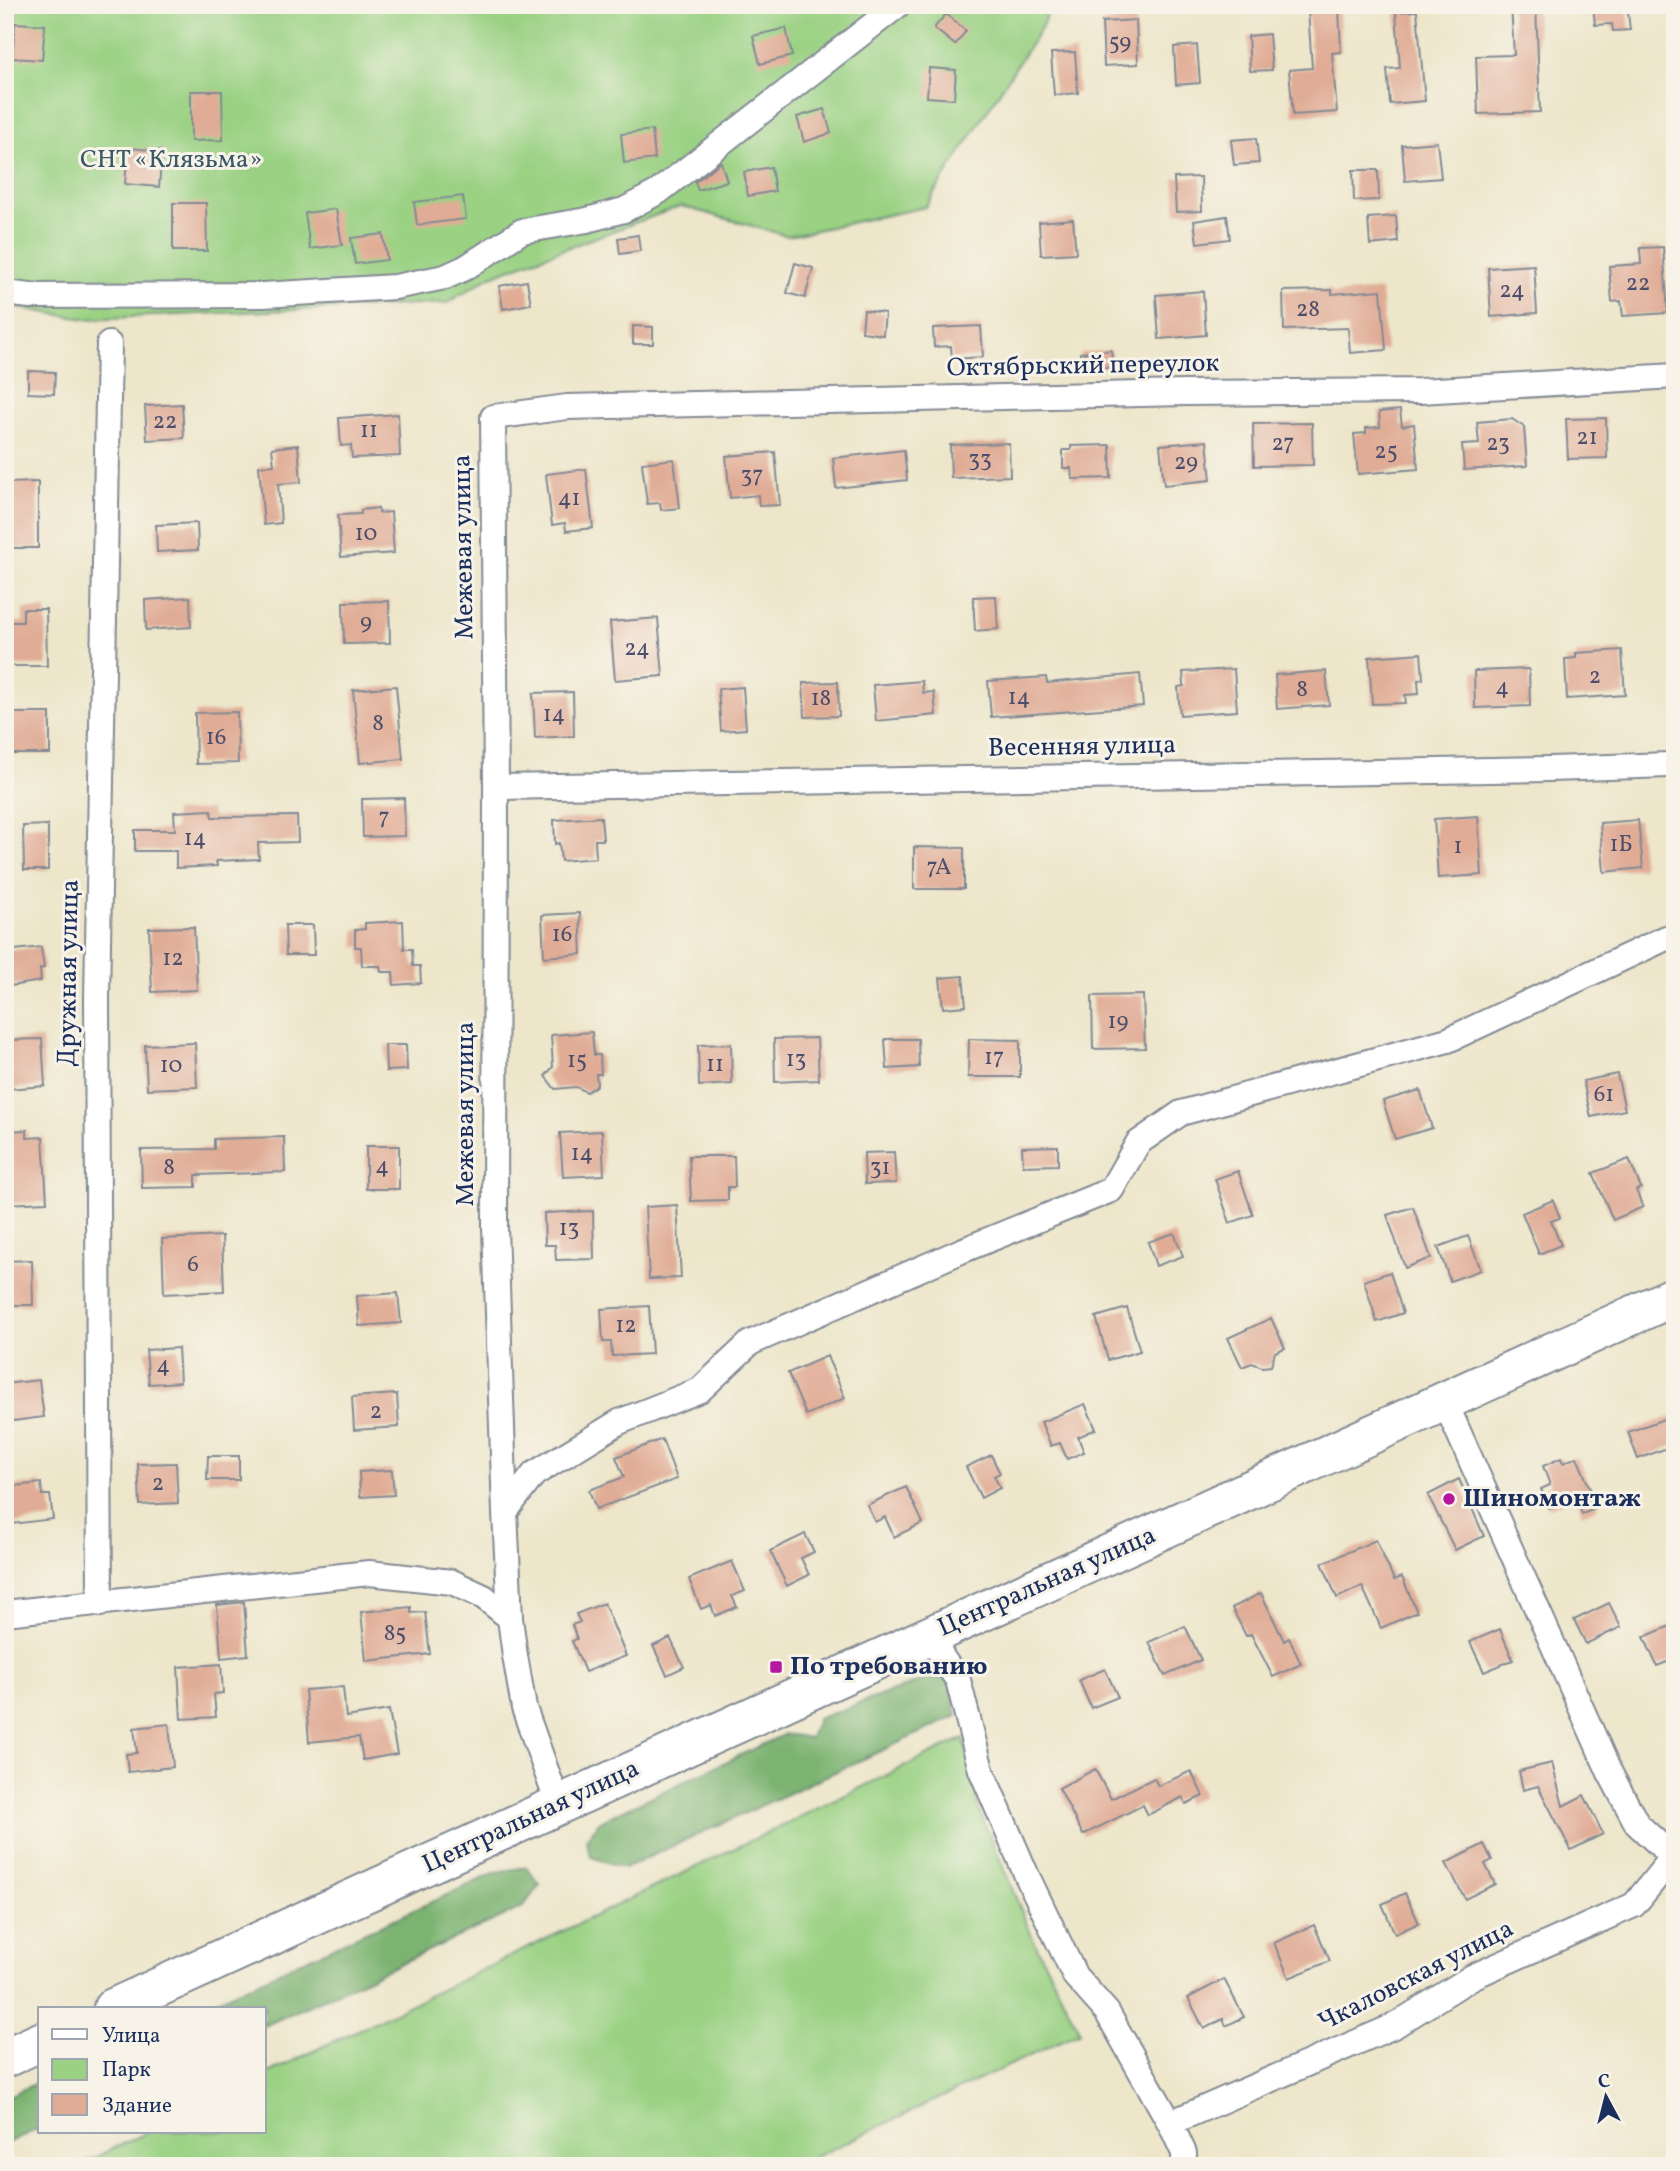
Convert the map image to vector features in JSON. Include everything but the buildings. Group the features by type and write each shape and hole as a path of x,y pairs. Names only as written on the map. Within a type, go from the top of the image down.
{"main road":[{"name":"Центральная улица","path":"115,2007 1675,1296"},
{"path":"5,2058 38,2043"}],"street":[{"path":"5,293 30,296 263,295 395,287 445,277 465,268 522,231 587,220 624,210 658,192 898,5"},
{"name":"Дружная улица","path":"100,1604 97,999 109,344"},
{"name":"Октябрьский переулок","path":"493,417 567,407 1186,393 1420,391 1675,376"},
{"name":"Межевая улица","path":"493,417 495,1228 505,1512 510,1618 524,1708 558,1804"},
{"name":"Весенняя улица","path":"496,787 1669,765"},
{"path":"505,1512 534,1474 619,1422 700,1390 750,1343 961,1251 1111,1190 1138,1143 1181,1113 1448,1040 1666,938"},
{"name":"Чкаловская улица","path":"1170,2123 1394,2026 1472,1977 1634,1905 1673,1858 1637,1824 1610,1773 1445,1402"},
{"path":"5,1613 369,1573 452,1582 484,1597 510,1618"},
{"path":"932,1634 943,1659 958,1680 981,1770 1027,1876 1075,1976 1107,2012 1170,2123 1184,2153 1184,2166"}],"green space":[{"name":"СНТ «Клязьма»","path":"5,5 1051,5 1041,28 925,207 788,236 681,206 501,272 447,303 86,319 5,306"},
{"path":"929,1678 949,1678 957,1716 625,1868 591,1857 586,1839 600,1821 785,1734 810,1738 817,1719"},
{"path":"964,1738 979,1810 1033,1939 1080,2032 796,2166 81,2164 148,2132 266,2132 266,2074"},
{"path":"526,1867 540,1884 523,1907 266,2025 266,2007 202,2007 497,1872"},
{"path":"38,2082 38,2129 5,2144 5,2098"}],"place":[{"name":"Шиномонтаж","path":"1449,1499"},
{"name":"По требованию","path":"776,1667"}]}
